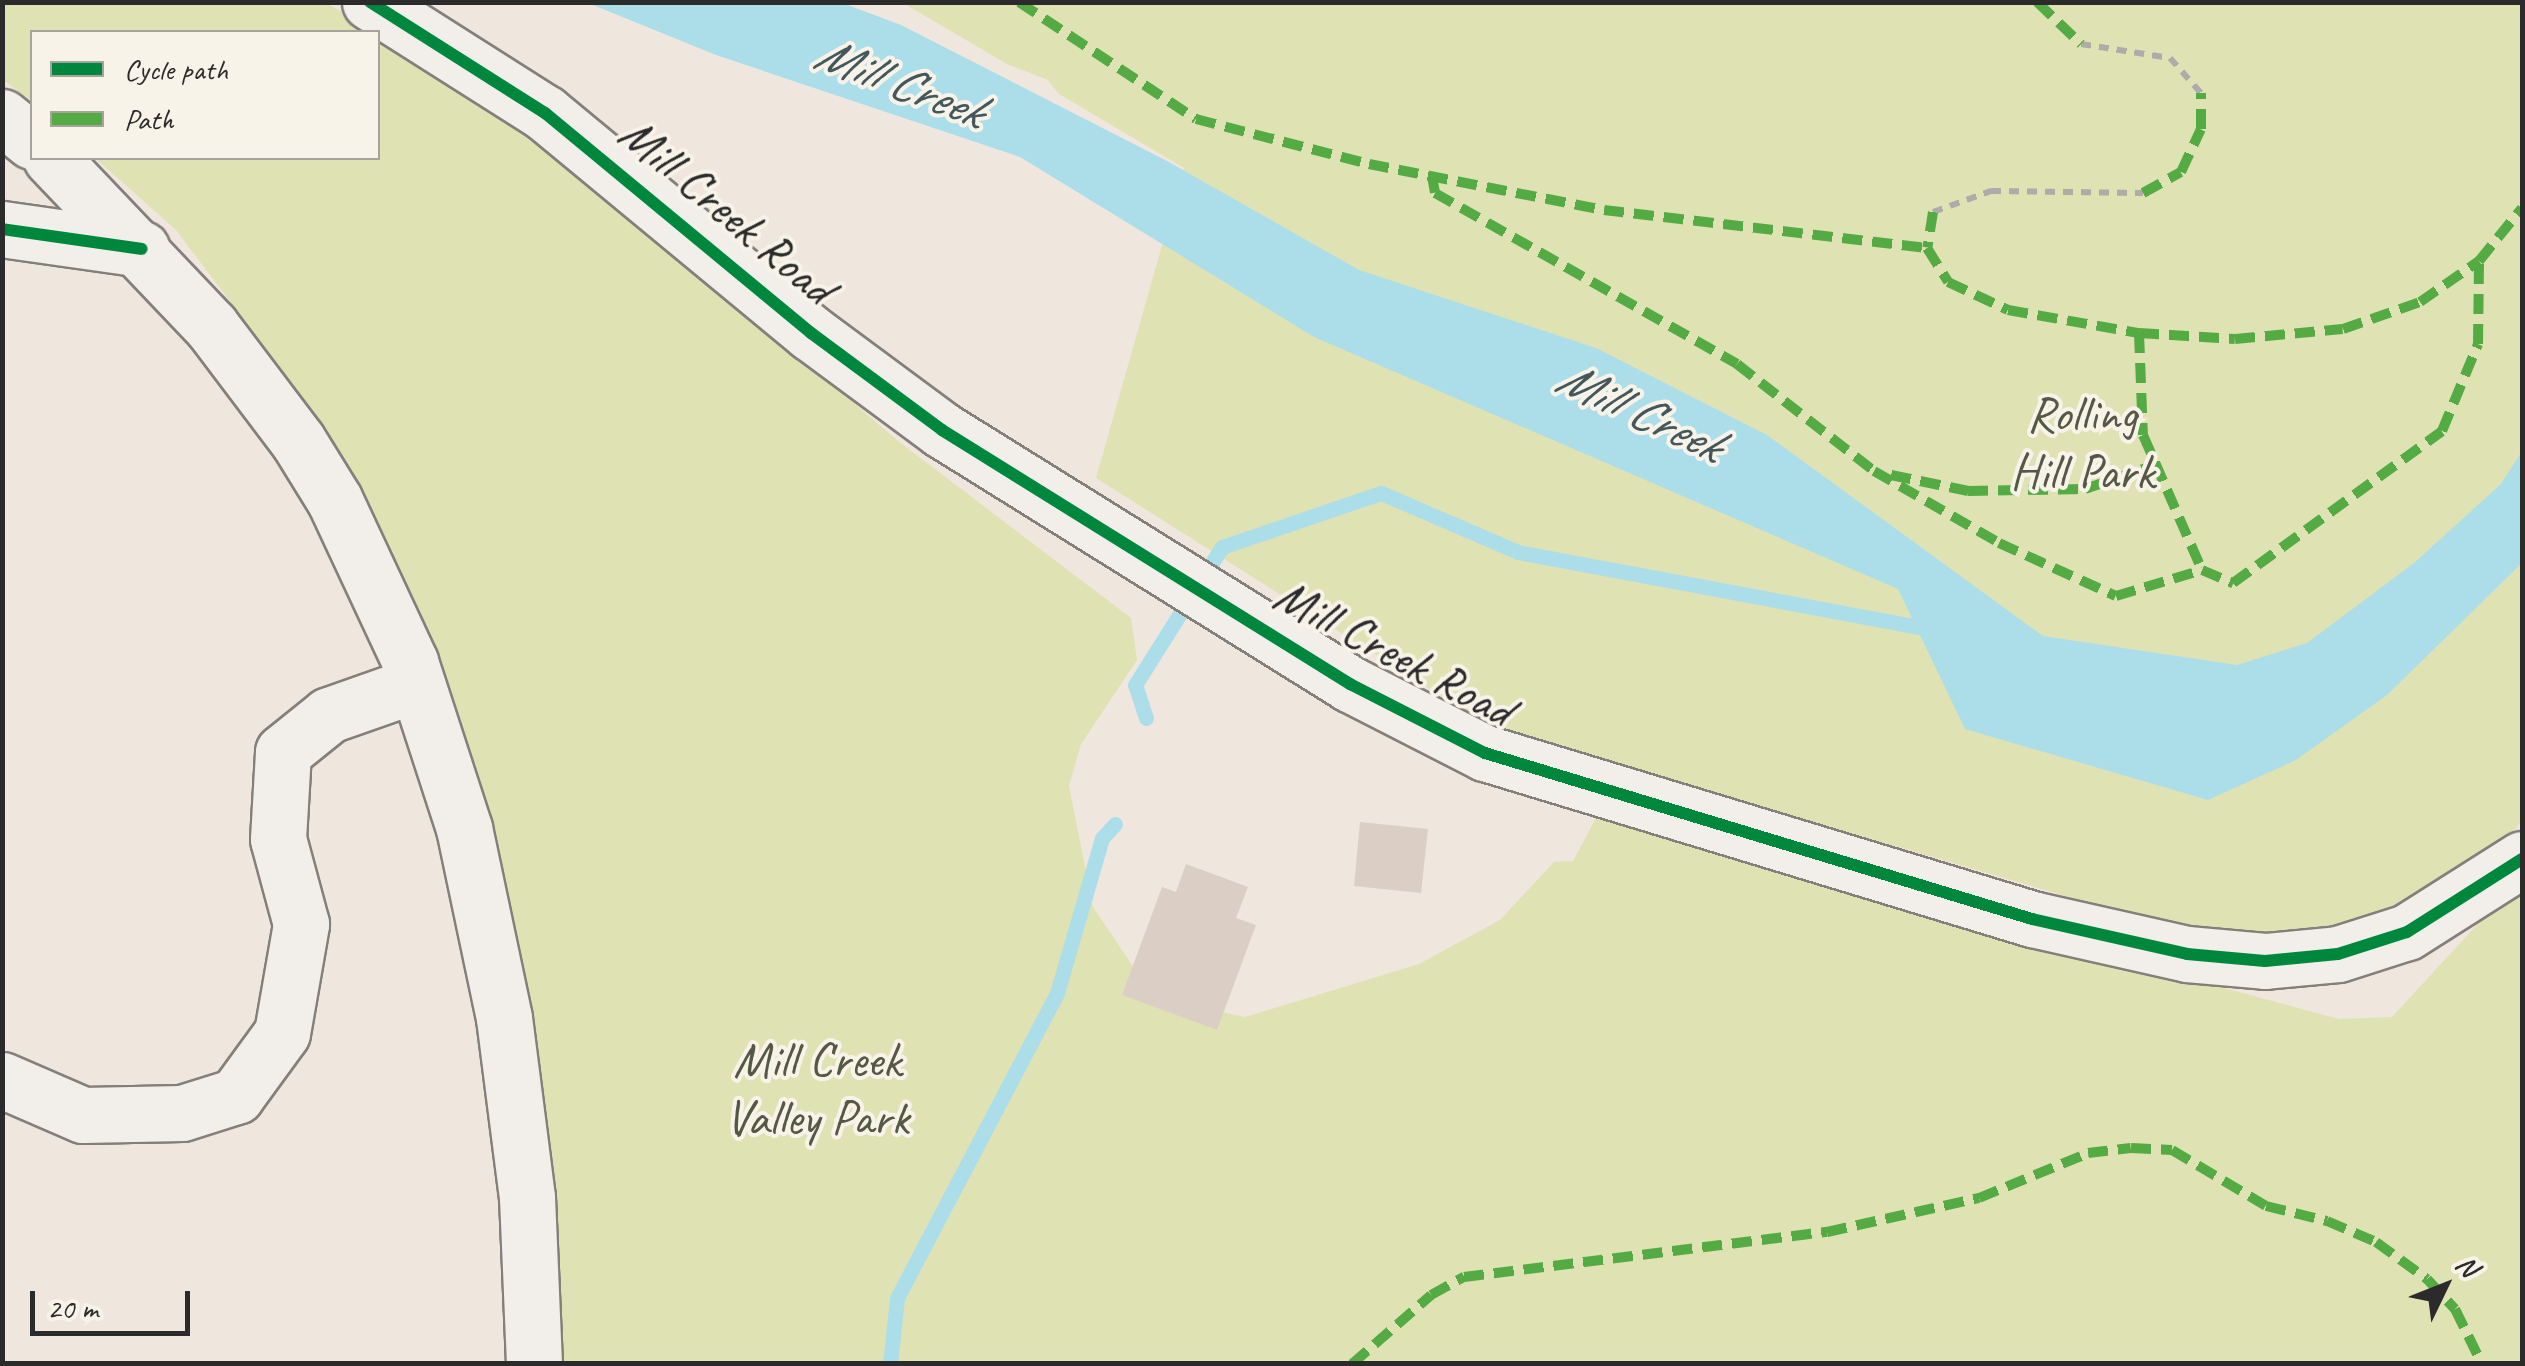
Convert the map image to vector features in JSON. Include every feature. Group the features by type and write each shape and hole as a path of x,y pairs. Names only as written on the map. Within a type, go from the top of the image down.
{"street":[{"name":"Mill Creek Road","path":"370,2 545,113 927,420 1350,684 1485,753 2032,919 2186,954 2265,961 2338,954 2408,932 2522,859"},
{"path":"2,116 30,139"},
{"path":"52,160 142,249 298,440 374,580 417,684 464,828 504,1018 528,1197 534,1364"},
{"path":"2,229 142,249"},
{"path":"2,1080 82,1115 182,1113 236,1096 282,1033 301,924 278,839 284,752 329,715 417,684"}],"path":[{"path":"2081,44 2170,58 2202,94"},
{"path":"1932,212 1991,191 2144,194"}],"green space":[{"path":"2,3 326,3 373,30 30,30 30,100 3,80"},
{"name":"Rolling Hill Park","path":"903,3 2522,3 2522,821 2437,916 2276,958 1488,726 1096,478 1184,168 1059,94 1048,80 1007,64"},
{"name":"Mill Creek Valley Park","path":"380,34 518,115 898,441 1131,618 1137,660 1081,744 1069,786 1093,907 1136,971 1185,1004 1245,1017 1419,964 1500,920 1554,862 1573,861 1596,818 2339,1019 2392,1017 2522,876 2522,1363 558,1363 482,798 426,630 352,482 287,377 176,230 97,160 380,160"}],"water":[{"name":"Mill Creek","path":"588,3 842,3 901,25 1167,161 1359,270 1596,348 1767,435 2043,636 2237,665 2307,643 2414,563 2501,484 2522,451 2522,563 2387,695 2296,760 2208,800 1965,729 1898,589 1314,337 1020,157 716,55"}],"building":[{"path":"1360,822 1428,829 1421,893 1354,886"},
{"path":"1186,864 1248,887 1236,918 1256,925 1217,1030 1122,995 1162,887 1176,892"}],"waterway":[{"path":"1146,718 1135,685 1222,547 1381,493 1518,552 1936,630"},
{"path":"890,1364 897,1298 1057,993 1102,838 1115,824"}],"marked path":[{"path":"1019,2 1196,119 1369,164 1604,210 1927,248"},
{"path":"2037,2 2081,44"},
{"path":"2143,193 2181,172 2201,129 2201,93"},
{"path":"1432,176 1435,193 1737,364 1874,471 1999,543 2116,596 2202,570"},
{"path":"1933,212 1927,248 1948,282 2008,310 2139,333 2235,339 2343,329 2420,302 2479,261 2522,208"},
{"path":"2139,333 2143,435 2202,570 2233,583 2442,431 2478,344 2479,261"},
{"path":"1891,475 1968,491 2085,489 2155,465"},
{"path":"1352,1364 1431,1295 1464,1277 1827,1232 1979,1198 2088,1153 2131,1148 2172,1150 2266,1206 2327,1221 2376,1242 2427,1279 2455,1309 2482,1364"}],"cycle path":[{"path":"370,2 545,113 811,333 942,430 1350,684 1485,753 2032,919 2187,954 2265,961 2338,954 2407,932 2522,859"},
{"path":"2,229 142,249"}]}
